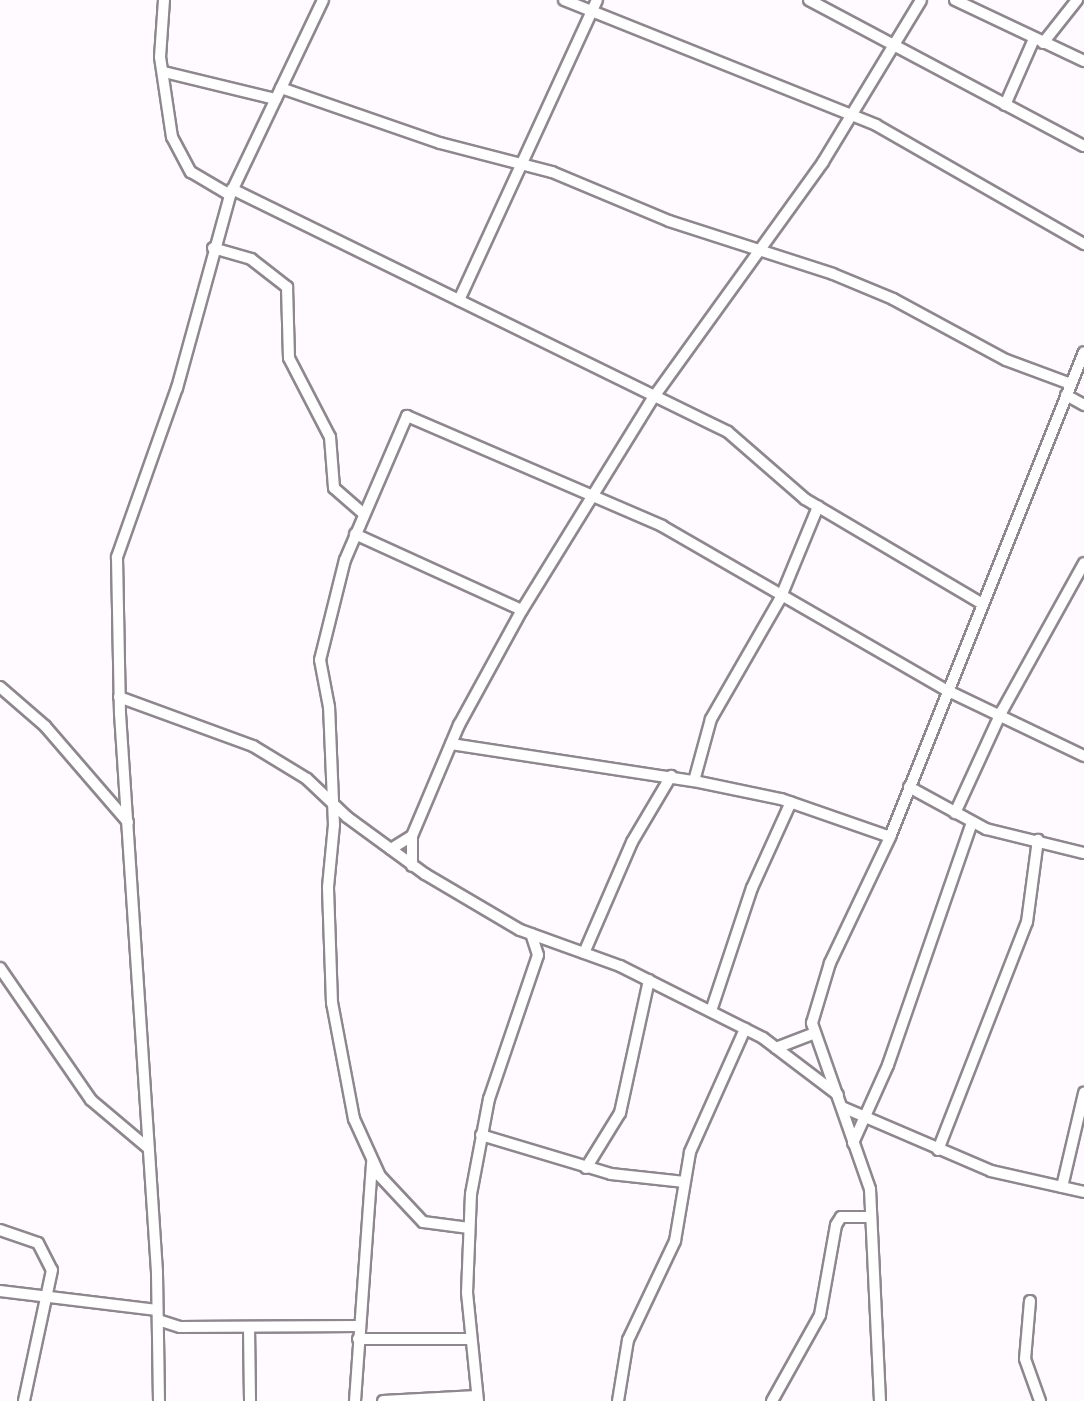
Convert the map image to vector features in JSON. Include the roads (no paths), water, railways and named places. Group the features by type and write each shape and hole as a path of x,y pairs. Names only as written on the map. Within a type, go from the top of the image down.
{"street":[{"path":"164,0 164,72 180,160 231,192 459,300 744,443 818,507 981,603"},
{"path":"159,1401 148,1148 119,697 117,556 177,388 213,248 231,192 323,0"},
{"path":"564,0 592,10 685,54 787,85 850,115 1084,244"},
{"path":"459,300 517,166 597,0"},
{"path":"809,0 889,47 1084,146"},
{"path":"412,866 412,836 451,744 522,610 595,500 653,398 757,253 850,115 889,47 921,0"},
{"path":"955,0 1084,61"},
{"path":"1005,105 1039,41 1077,0"},
{"path":"164,72 275,99"},
{"path":"281,88 517,166 570,178 757,253 893,299 1006,360 1071,384"},
{"path":"213,248 251,259 287,287 289,358 330,437 334,488 363,513"},
{"path":"880,1401 870,1189 842,1102 812,1034 830,963 890,837 946,690 1084,352"},
{"path":"1066,395 1084,405"},
{"path":"469,1228 423,1222 372,1163 354,1119 334,1024 329,707 320,660 355,534 407,416 595,500 662,526 780,598 946,690 1002,712 1084,756"},
{"path":"694,781 712,719 780,598 818,507"},
{"path":"355,534 522,610"},
{"path":"955,813 1002,712 1084,563"},
{"path":"0,687 45,726 129,823"},
{"path":"119,697 133,706 157,709 253,746 307,779 330,803 412,866 531,934 649,980 745,1029 776,1048 842,1102 865,1116 991,1171 1084,1192"},
{"path":"120,714 133,706"},
{"path":"451,744 671,776 791,802 890,837"},
{"path":"584,953 632,842 671,776"},
{"path":"909,787 972,822 1084,853"},
{"path":"711,1011 752,888 791,802"},
{"path":"853,1143 972,822"},
{"path":"391,849 412,836"},
{"path":"938,1150 1027,922 1038,840"},
{"path":"383,1401 477,1399 469,1339 469,1228 481,1135 538,955 531,934"},
{"path":"538,955 558,945"},
{"path":"0,968 91,1100 148,1148"},
{"path":"586,1168 620,1113 649,980"},
{"path":"618,1401 628,1340 675,1241 690,1152 745,1029"},
{"path":"776,1048 812,1034"},
{"path":"1062,1187 1084,1093"},
{"path":"481,1135 586,1168 685,1182"},
{"path":"355,1401 372,1163"},
{"path":"772,1401 820,1315 836,1225 841,1217 870,1217"},
{"path":"0,1230 43,1250 52,1269 50,1298 24,1401"},
{"path":"0,1291 157,1315 180,1327"},
{"path":"1030,1301 1025,1359 1040,1401"},
{"path":"158,1335 180,1327 359,1326"},
{"path":"249,1328 250,1401"},
{"path":"358,1339 469,1339"}]}
